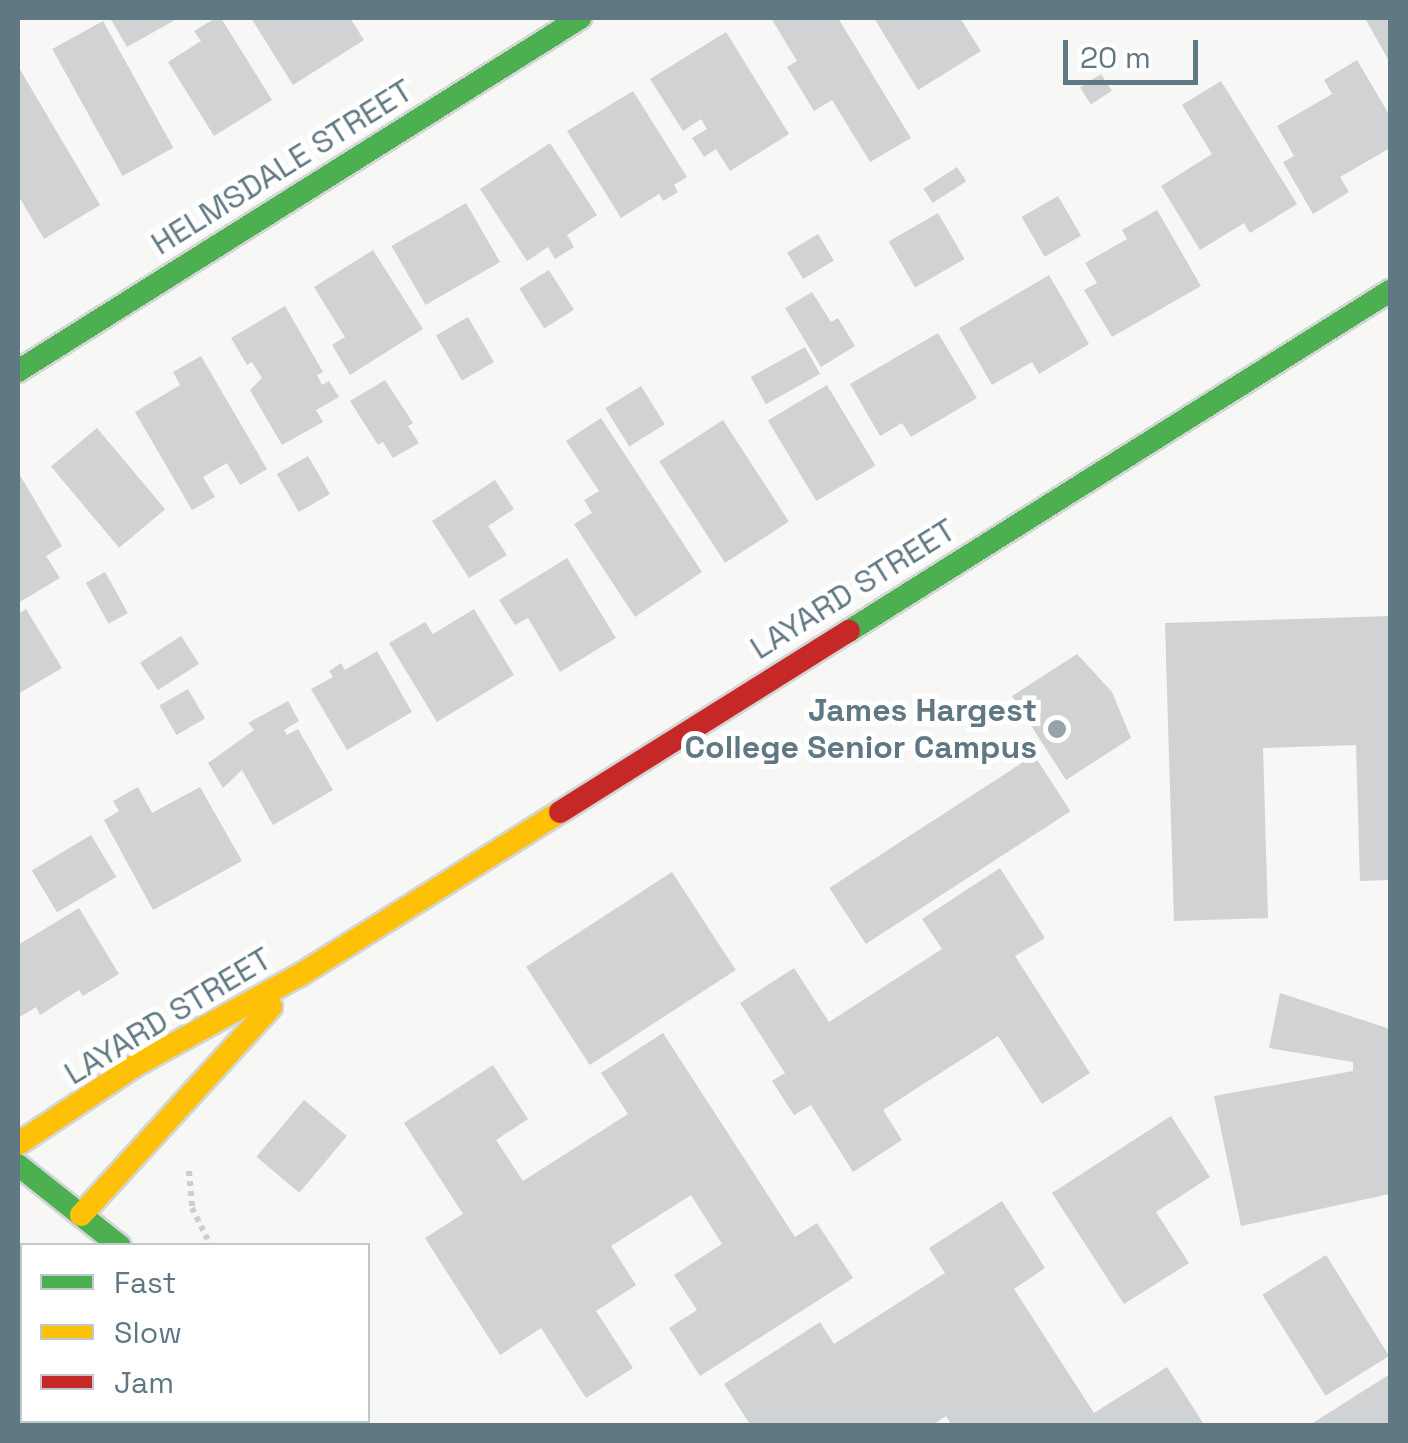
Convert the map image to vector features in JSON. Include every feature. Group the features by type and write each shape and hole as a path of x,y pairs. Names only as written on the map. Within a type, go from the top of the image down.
{"street":[{"name":"HELMSDALE STREET","path":"18,371 580,18"},
{"name":"LAYARD STREET","path":"18,1144 136,1065 300,974 1390,291"},
{"name":"LAYARD STREET","path":"81,1215 300,974"},
{"path":"18,1165 116,1243"}],"building":[{"path":"110,18 173,18 175,20 127,47"},
{"path":"221,18 272,100 214,136 168,62 201,41 194,31"},
{"path":"251,18 350,18 364,40 293,85"},
{"path":"771,18 838,18 911,138 870,162 832,100 814,111 787,67 797,61"},
{"path":"874,18 960,18 981,51 918,90"},
{"path":"1365,18 1390,18 1390,63"},
{"path":"103,21 173,148 123,176 52,49"},
{"path":"726,32 789,134 730,171 716,149 704,157 692,138 707,129 701,119 683,131 650,79"},
{"path":"1357,60 1390,116 1390,148 1340,177 1349,192 1313,214 1283,162 1294,156 1277,126 1332,94 1324,80"},
{"path":"18,66 100,205 44,239 18,195"},
{"path":"1101,74 1112,91 1091,104 1080,88"},
{"path":"1221,81 1297,204 1250,233 1244,223 1200,250 1161,186 1212,154 1182,105"},
{"path":"633,91 687,177 674,185 678,192 663,201 659,194 621,218 567,131"},
{"path":"550,143 597,215 567,235 574,247 555,259 548,247 527,261 480,189"},
{"path":"957,167 966,181 933,203 923,189"},
{"path":"1058,196 1081,236 1045,257 1022,217"},
{"path":"466,203 500,262 426,305 392,246"},
{"path":"1157,210 1201,286 1112,337 1084,290 1097,283 1085,263 1127,239 1122,230"},
{"path":"938,213 964,259 915,287 889,242"},
{"path":"818,234 834,261 803,279 787,253"},
{"path":"373,250 423,329 350,375 332,345 345,337 314,287"},
{"path":"549,270 574,310 544,328 519,289"},
{"path":"1049,275 1089,344 1039,374 1032,362 992,385 959,328"},
{"path":"812,292 831,322 838,318 855,346 821,367 785,308"},
{"path":"285,306 323,372 317,375 322,385 329,381 339,397 316,410 323,422 282,445 250,390 262,378 252,362 247,365 231,338"},
{"path":"468,317 494,362 462,381 436,336"},
{"path":"938,333 977,398 911,437 902,423 880,436 850,384"},
{"path":"805,347 820,374 766,404 751,377"},
{"path":"201,356 267,469 240,485 227,463 203,477 215,497 192,510 135,412 180,385 173,372"},
{"path":"385,380 413,423 408,426 419,443 393,458 383,442 378,445 350,401"},
{"path":"827,385 875,466 816,501 768,421"},
{"path":"641,386 665,424 629,446 605,408"},
{"path":"601,418 702,572 635,617 574,524 592,513 584,500 599,491 566,441"},
{"path":"723,420 789,521 725,563 659,461"},
{"path":"97,428 165,509 119,548 51,467"},
{"path":"308,456 330,494 299,512 277,474"},
{"path":"18,472 62,546 46,556 60,578 18,603"},
{"path":"495,480 514,509 488,526 507,555 469,578 432,521"},
{"path":"567,558 616,638 560,672 528,618 515,625 499,600"},
{"path":"105,572 128,613 109,624 86,583"},
{"path":"26,609 62,668 18,694 18,614"},
{"path":"474,609 514,675 437,722 389,643 425,622 433,634"},
{"path":"1390,616 1390,880 1360,881 1356,745 1263,748 1268,918 1174,921 1165,623"},
{"path":"181,636 199,664 158,690 140,663"},
{"path":"377,651 412,712 347,750 311,689 333,677 329,671 341,663 345,670"},
{"path":"1077,654 1112,692 1131,738 1066,780 1012,696"},
{"path":"188,689 205,718 176,735 159,706"},
{"path":"288,701 299,721 284,730 287,735 298,729 333,790 273,825 242,770 223,788 208,763 254,730 248,723"},
{"path":"1034,755 1070,811 866,944 829,888"},
{"path":"138,787 152,813 200,787 242,861 153,910 104,820 119,811 113,801"},
{"path":"91,835 116,877 57,913 32,871"},
{"path":"1000,868 1045,938 1015,956 1090,1073 1042,1104 998,1036 883,1110 902,1140 853,1172 811,1105 794,1115 772,1081 785,1073 740,1003 794,968 829,1022 942,949 922,919"},
{"path":"672,872 736,970 590,1065 526,967"},
{"path":"79,908 119,974 83,996 79,990 40,1015 36,1007 18,1018 18,945"},
{"path":"1280,993 1390,1029 1390,1194 1241,1226 1214,1096 1353,1071 1353,1062 1269,1048"},
{"path":"663,1033 795,1237 817,1223 853,1278 700,1376 669,1328 697,1310 674,1275 722,1244 691,1195 611,1246 636,1285 596,1311 633,1368 586,1398 541,1328 500,1355 425,1238 463,1214 404,1123 493,1065 528,1119 496,1140 523,1181 628,1114 601,1073"},
{"path":"304,1100 347,1136 299,1193 256,1157"},
{"path":"1171,1116 1210,1177 1156,1212 1189,1263 1124,1304 1052,1193"},
{"path":"1002,1201 1045,1268 1014,1289 1094,1413 1167,1367 1205,1426 952,1426 946,1416 931,1426 751,1426 724,1384 820,1322 834,1344 945,1273 929,1248"},
{"path":"1326,1255 1389,1356 1325,1396 1262,1295"},
{"path":"18,1359 20,1423 49,1426 18,1426"},
{"path":"1390,1374 1390,1426 1308,1426"},
{"path":"102,1423 169,1423 169,1426"}],"traffic: fast":[{"path":"18,371 580,18"},
{"path":"849,631 1390,291"},
{"path":"18,1165 116,1243"},
{"path":"340,1423 344,1426"}],"traffic: slow":[{"path":"18,1144 136,1065 300,975 560,812"},
{"path":"81,1215 271,1007"}],"traffic: jam":[{"path":"560,812 849,631"}],"place":[{"name":"James Hargest College Senior Campus","path":"1057,729"}]}
